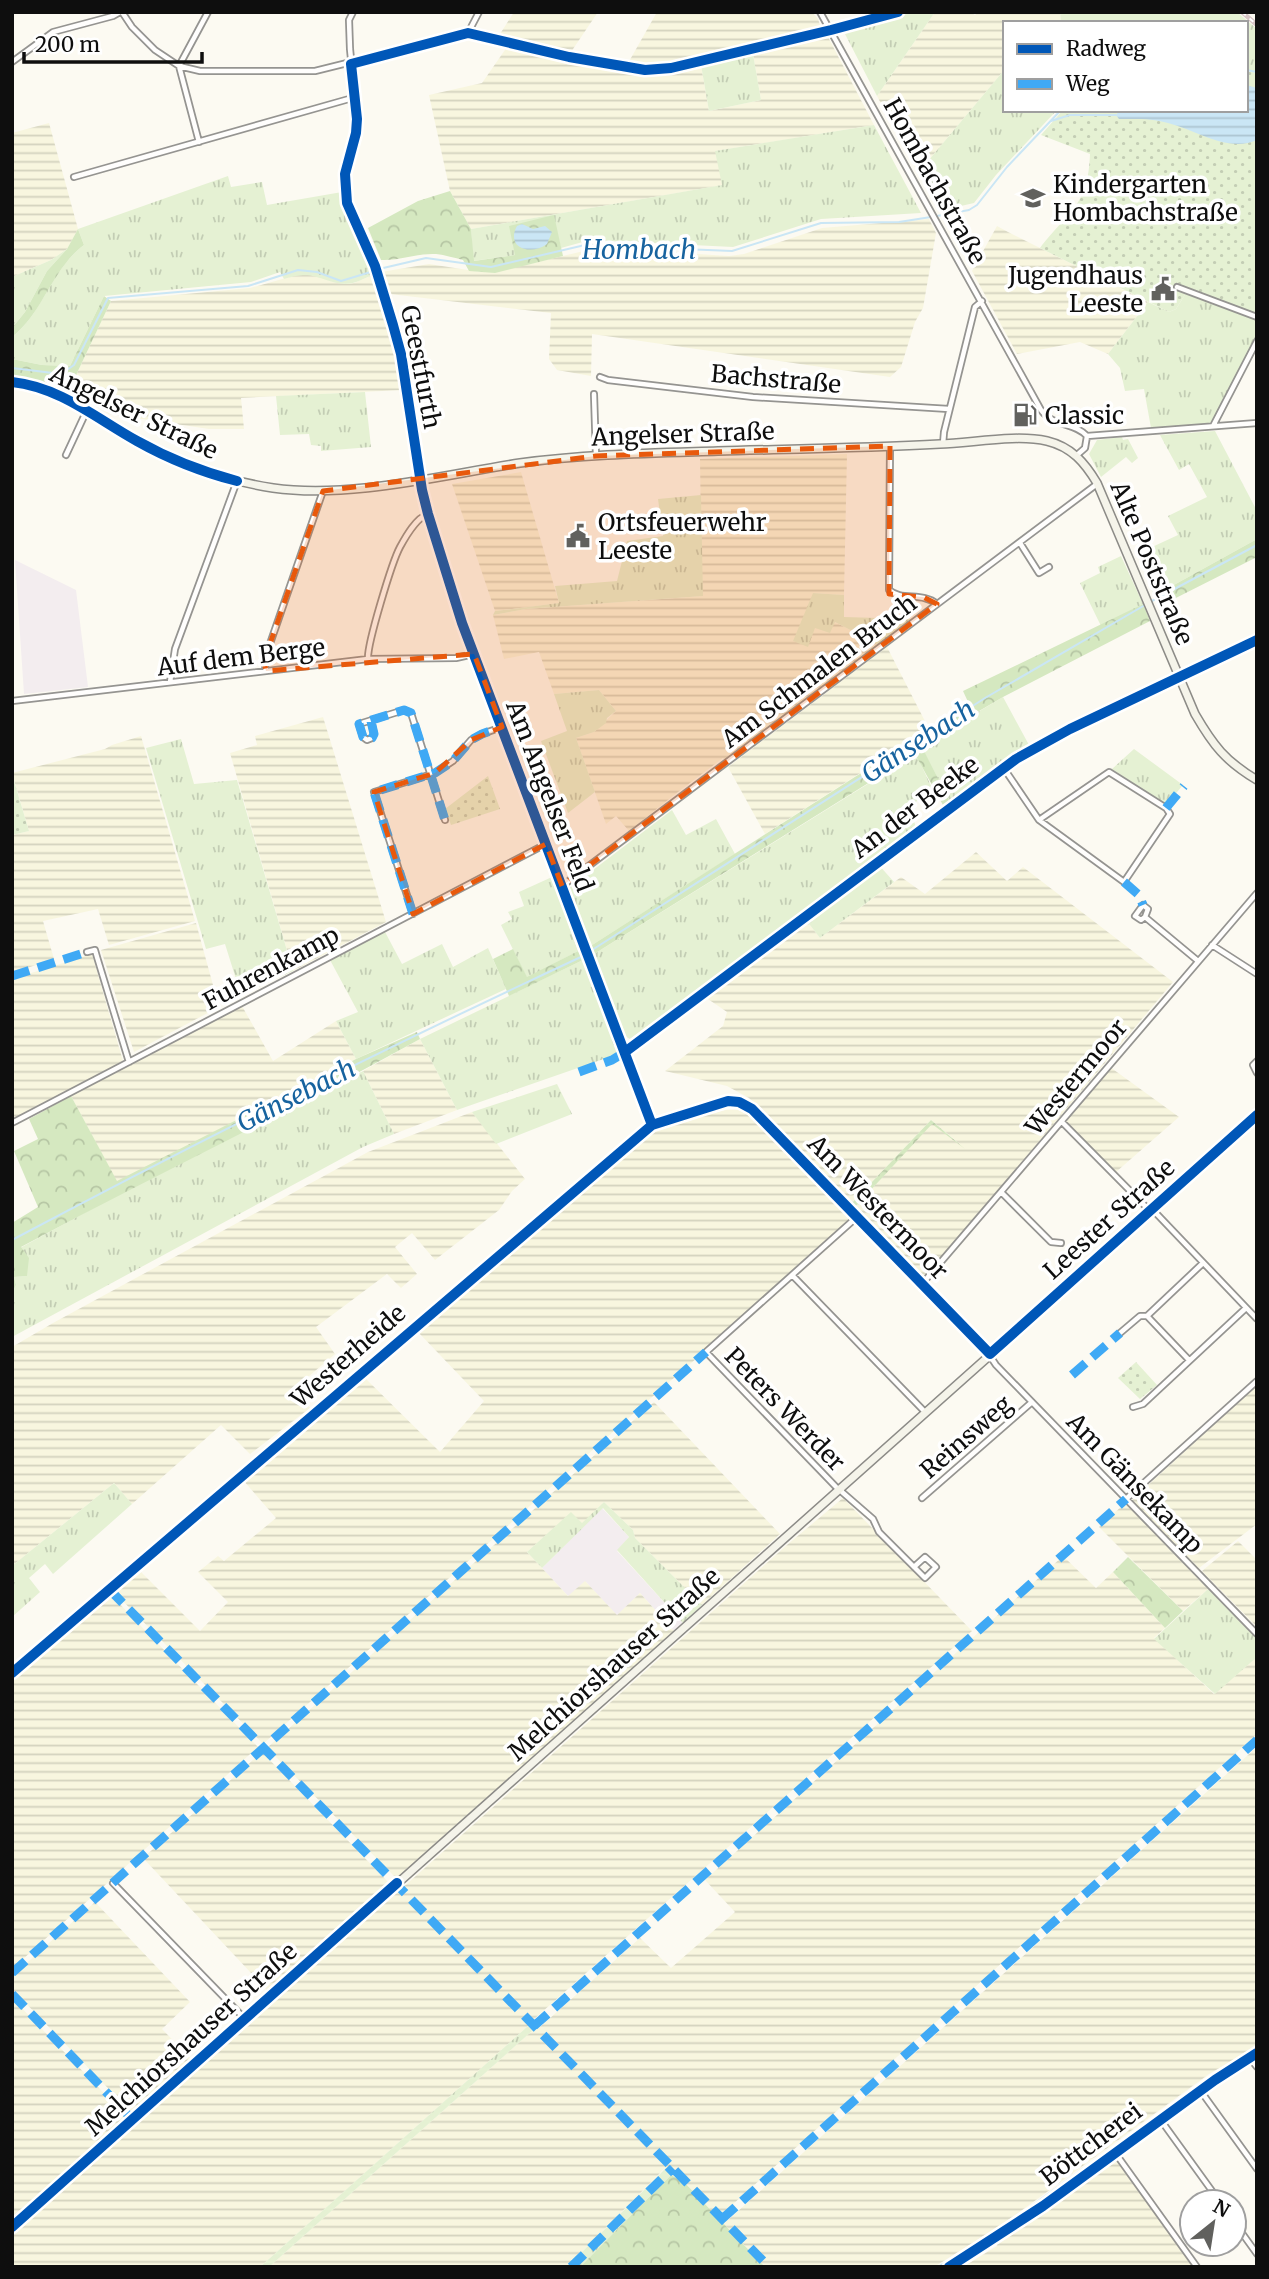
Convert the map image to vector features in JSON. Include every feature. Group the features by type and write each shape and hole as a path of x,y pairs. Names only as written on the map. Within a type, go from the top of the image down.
{"street":[{"path":"12,62 54,32 121,12 155,50 178,66 200,71 292,72 351,64 468,33 569,57 645,70 671,68 898,12"},
{"path":"199,142 178,66 208,12"},
{"name":"Geestfurth","path":"353,12 349,20 356,97 356,133 345,174 347,203 376,269 401,354 420,479"},
{"path":"468,33 480,12"},
{"name":"Hombachstraße","path":"820,12 1045,415 1055,422 1079,429 1087,436"},
{"path":"75,177 356,97"},
{"path":"1177,287 1257,317"},
{"path":"943,444 949,409 975,307 982,301"},
{"path":"1212,427 1257,341"},
{"name":"Bachstraße","path":"600,377 753,397 949,409"},
{"name":"Angelser Straße","path":"12,382 40,387 87,410 135,440 206,473 275,488 323,491 359,489 524,463 596,456 1046,440"},
{"path":"594,394 596,456"},
{"path":"66,455 87,410"},
{"path":"1077,455 1085,448 1087,436 1257,424"},
{"name":"Alte Poststraße","path":"1046,440 1077,455 1097,483 1195,713 1212,744 1233,765 1257,780"},
{"path":"890,446 889,590 894,594 923,597 937,604"},
{"name":"Am Angelser Feld","path":"420,479 462,623 652,1125"},
{"path":"170,682 175,649 237,481"},
{"name":"Am Schmalen Bruch","path":"562,886 1097,483"},
{"path":"266,671 264,661 323,491"},
{"path":"368,659 371,637 399,549 428,513"},
{"path":"1020,543 1039,573 1049,567"},
{"name":"An der Beeke","path":"625,1052 1003,767 1042,743 1257,640"},
{"name":"Auf dem Berge","path":"12,702 368,659 456,658 474,654"},
{"path":"370,721 404,710 411,713 445,820"},
{"path":"413,914 374,792 430,774 453,761 471,740 502,727"},
{"path":"1003,767 1039,820 1124,882 1170,814 1166,808 1109,772 1039,820"},
{"name":"Fuhrenkamp","path":"12,1123 545,844"},
{"name":"Westermoor","path":"922,1284 1257,893"},
{"path":"1145,917 1198,961"},
{"path":"1212,945 1215,950 1257,974"},
{"path":"87,952 95,950 129,1062"},
{"path":"1257,1061 1254,1065 1257,1073"},
{"name":"Westerheide","path":"12,1673 652,1125 728,1101"},
{"name":"Am Westermoor","path":"728,1101 739,1102 752,1109 990,1354"},
{"name":"Leester Straße","path":"990,1354 1257,1115"},
{"path":"1062,1122 1257,1319"},
{"path":"1002,1193 1051,1242 1061,1244"},
{"path":"858,1216 793,1276 925,1412"},
{"path":"1120,1333 1140,1316 1147,1316 1203,1263"},
{"name":"Peters Werder","path":"793,1276 706,1352 842,1492 873,1519 879,1532 914,1567"},
{"path":"1133,1407 1143,1404 1246,1308"},
{"path":"1147,1316 1189,1360"},
{"name":"Am Gänsekamp","path":"990,1354 996,1365 1257,1634"},
{"name":"Melchiorshauser Straße","path":"12,2227 990,1354"},
{"path":"1126,1499 1257,1381"},
{"name":"Reinsweg","path":"922,1498 1032,1402"},
{"path":"925,1558 936,1567 925,1578 914,1567 925,1558"},
{"path":"113,1882 245,2019"},
{"name":"Böttcherei","path":"949,2267 1044,2206 1200,2090 1257,2053"},
{"path":"1250,2058 1257,2067"},
{"path":"1200,2090 1257,2169"},
{"path":"1160,2119 1210,2188"},
{"path":"1116,2154 1197,2267"}],"highlighted area":[{"path":"890,446 889,594 923,597 937,604 562,886 546,844 413,914 374,792 435,773 471,740 502,727 474,654 266,671 264,661 323,491 596,456"}],"shaded area":[{"path":"514,12 598,12 571,52 500,34"},
{"path":"657,12 812,12 821,28 671,66 627,65"},
{"path":"935,12 970,12 975,15 978,12 1060,12 1061,21 1003,21 1003,71 918,173 877,96"},
{"path":"827,35 874,125 716,151 723,185 471,229 450,191 429,95 482,83 507,47 645,73 672,72 701,65 709,111 761,100 753,54"},
{"path":"49,123 78,229 67,249 51,260 12,277 12,133"},
{"path":"929,219 936,233 923,308 915,322 901,367 890,377 592,334 591,376 557,370 549,359 551,313 390,294 381,272 429,264 495,272 588,250 619,249 729,256 744,254 822,228"},
{"path":"997,226 1148,302 1108,354 1080,342 1017,354 972,271"},
{"path":"300,274 346,284 373,275 396,352 403,390 241,398 244,429 209,429 109,414 69,390 111,301 250,288"},
{"path":"847,454 844,595 813,593 815,627 835,622 879,645 725,761 723,758 629,831 616,816 606,824 576,738 594,732 616,711 599,690 554,694 539,652 504,659 493,615 526,609 702,596 700,459"},
{"path":"521,472 559,603 495,611 452,484"},
{"path":"15,560 76,590 88,687 24,694"},
{"path":"887,647 929,729 765,834 728,767"},
{"path":"323,717 386,922 293,971 230,753 257,745 255,736"},
{"path":"141,736 195,921 109,945 98,909 43,921 54,959 12,973 12,835 29,831 12,773 105,749"},
{"path":"976,852 1007,881 1023,867 1173,982 927,1275 920,1275 854,1208 932,1123 961,1145 931,1120 851,1204 749,1098 727,1086 665,1071 723,1026 727,1012 702,995 806,920 820,938 901,877 925,894"},
{"path":"196,923 219,1007 134,1052 101,950"},
{"path":"92,954 123,1061 12,1119 12,979"},
{"path":"242,1006 273,1061 336,1021 356,1059 117,1182 71,1096"},
{"path":"420,1039 457,1110 394,1134 363,1071"},
{"path":"1110,1067 1179,1117 1116,1172 1065,1121"},
{"path":"726,1110 738,1110 747,1114 850,1218 792,1275 263,1744 114,1592 139,1570 200,1631 228,1602 198,1572 218,1556 224,1561 276,1518 243,1480 364,1377 440,1452 484,1401 418,1332 526,1237 657,1129"},
{"path":"472,1112 525,1179 512,1191 499,1210 435,1260 412,1233 395,1247 417,1274 401,1288 387,1274 316,1327 335,1354 295,1388 310,1408 250,1454 221,1425 132,1504 114,1483 12,1566 12,1347 368,1152"},
{"path":"1257,1385 1257,1524 1199,1568 1131,1501"},
{"path":"654,1402 780,1534 702,1605 635,1538 633,1530 604,1502 582,1524 571,1513 527,1552 568,1596 585,1581 617,1615 640,1593 674,1631 396,1878 269,1750 269,1746"},
{"path":"843,1498 972,1631 533,2020 540,2027 640,1938 671,1968 735,1912 705,1880 1063,1556 1096,1588 1113,1572 1165,1628 1154,1638 1214,1694 1257,1657 1257,1734 722,2214 728,2220 1257,1747 1257,2046 1209,2074 1003,2224 934,2267 765,2267 684,2182 665,2168 567,2267 269,2267 532,2031 528,2026 260,2267 12,2267 12,2236"},
{"path":"1127,1505 1208,1589 1183,1611 1099,1527 1122,1506"},
{"path":"602,1508 629,1537 617,1551 683,1623 674,1631 640,1593 617,1616 586,1582 569,1597 542,1568"},
{"path":"1238,1541 1257,1560 1257,1627 1202,1571"},
{"path":"111,1595 258,1747 12,1969 12,1680"},
{"path":"262,1752 390,1884 269,1992 143,1858"},
{"path":"95,1902 190,2002 162,2029 193,2061 132,2113 12,1989 12,1976"},
{"path":"12,1998 127,2117 12,2218"},
{"path":"1116,2160 1178,2246 1178,2258 1187,2258 1193,2267 963,2267 997,2246 995,2240"}],"green space":[{"path":"914,12 935,12 877,96 845,34 849,30"},
{"path":"1060,12 1237,12 1248,21 1061,21"},
{"path":"1248,21 1257,29 1257,73 1248,71"},
{"path":"753,54 761,100 709,111 701,65"},
{"path":"1003,71 1003,112 1055,112 996,175 974,203 939,211 918,173"},
{"path":"1248,71 1257,73 1257,320 1186,293 1176,309 1169,312 1040,248 1081,197 1090,154 1041,135 1061,112 1248,112"},
{"path":"874,125 921,213 821,219 733,247 590,240 561,248 553,216 515,255 473,261 471,229 722,185 715,151"},
{"path":"228,176 231,187 262,182 267,205 342,192 345,210 373,275 346,284 304,275 284,279 280,272 251,282 104,296 70,366 42,365 12,359 12,337 32,316 72,255 84,245 78,229"},
{"path":"450,191 471,229 474,261 515,255 509,226 554,215 563,256 495,273 469,271 463,260 436,254 381,260 368,228 418,201"},
{"path":"78,229 84,245 63,266 32,316 12,337 12,328 25,312 47,271 67,249"},
{"path":"67,249 47,271 25,312 12,328 12,277 51,260"},
{"path":"1186,293 1257,320 1257,336 1214,419 1207,425 1151,428 1144,389 1125,391 1120,368 1108,354 1148,302 1169,312 1176,309"},
{"path":"104,296 111,301 69,390 12,377 12,359 42,365 70,366"},
{"path":"365,392 371,447 321,451 321,446 311,445 309,434 280,435 276,396"},
{"path":"1215,431 1257,511 1257,539 1154,596 1137,554 1178,535 1168,516 1207,497 1189,464 1179,470 1160,435"},
{"path":"1122,437 1123,440 1128,439 1138,458 1132,463 1126,457 1101,477 1089,454 1097,440"},
{"path":"701,495 703,596 526,609 493,615 495,611 559,603 555,586 617,581 627,541 663,536 658,499"},
{"path":"1257,539 1257,557 1158,607 1154,596"},
{"path":"1121,556 1143,604 1101,626 1080,583 1100,573 1098,567"},
{"path":"813,593 844,595 844,617 913,619 879,645 835,622 830,633 815,628 808,647 793,641"},
{"path":"1143,604 1150,621 1003,697 921,745 950,802 944,807 915,754 594,954 589,947 969,704 963,691"},
{"path":"599,690 616,711 594,732 576,738 595,792 568,813 541,741 567,731 554,694"},
{"path":"1003,697 1029,745 950,802 921,746"},
{"path":"181,739 194,784 237,780 293,971 241,995 225,944 206,949 146,748"},
{"path":"1134,749 1183,785 1166,805 1112,769"},
{"path":"916,754 932,788 918,799 911,810 916,828 633,1037 630,1039 623,1035 594,954"},
{"path":"12,774 29,831 12,835"},
{"path":"488,776 500,809 451,825 445,809"},
{"path":"672,810 686,835 716,819 735,854 589,947 568,889"},
{"path":"878,864 894,882 820,938 806,920"},
{"path":"552,877 578,951 527,978 501,925 512,919 508,912 524,906 519,892"},
{"path":"384,930 402,964 442,944 453,967 488,948 506,989 356,1059 336,1021 358,1012 330,960"},
{"path":"513,949 527,977 578,951 583,960 509,996 493,959"},
{"path":"583,960 618,1054 457,1110 420,1039"},
{"path":"417,1032 420,1039 371,1066 21,1247 29,1258 27,1276 14,1277 16,1285 12,1293 12,1223 38,1207 14,1151 38,1139 29,1119 71,1096 117,1181 356,1059"},
{"path":"363,1071 394,1134 363,1147 12,1337 12,1293 16,1285 14,1277 27,1276 20,1248 123,1192"},
{"path":"557,1084 572,1114 496,1144 472,1112"},
{"path":"931,1120 965,1149 932,1124 854,1208 851,1204"},
{"path":"1136,1362 1157,1385 1140,1399 1118,1378"},
{"path":"114,1483 132,1504 53,1574 45,1564 29,1578 40,1592 12,1617 12,1566"},
{"path":"604,1502 633,1530 635,1538 702,1605 683,1623 617,1550 629,1537 603,1508 542,1568 527,1552 571,1512 582,1523"},
{"path":"1128,1557 1183,1611 1165,1628 1113,1572"},
{"path":"1208,1589 1257,1639 1257,1657 1215,1694 1154,1639"},
{"path":"528,2026 532,2031 269,2267 260,2267"},
{"path":"666,2168 671,2175 580,2267 567,2267"},
{"path":"671,2175 684,2182 765,2267 580,2267"}],"water":[{"path":"1248,86 1257,88 1257,140 1246,143 1223,142 1162,121 1119,119 1116,115 1118,112 1248,112"},
{"path":"522,224 533,229 545,226 552,232 547,244 534,249 517,245 514,234 517,226"}],"waterway":[{"name":"Hombach","path":"1248,70 1257,72"},
{"name":"Hombach","path":"937,216 969,210 977,205 1007,167 1059,112"},
{"path":"1051,121 1070,115 1116,115"},
{"name":"Hombach","path":"379,269 426,258 491,267 585,245 732,251 821,223 899,222 931,217"},
{"name":"Hombach","path":"12,368 61,374 74,365 108,298 248,286 298,270 317,272 341,281 374,271"},
{"name":"Gänsebach","path":"1150,602 1257,545"},
{"name":"Gänsebach","path":"589,952 985,698 1145,605"},
{"name":"Gänsebach","path":"12,1240 296,1094 583,956"},
{"path":"938,2267 1012,2220 1210,2077 1257,2049"}],"railway":[{"path":"1242,12 1257,25"}],"marked path":[{"path":"371,721 374,734 367,740 363,737 359,724 404,710 411,713 445,820"},
{"path":"413,914 374,792 435,773 453,761 471,740 502,727"},
{"path":"1166,808 1184,786"},
{"path":"1124,882 1139,895 1143,905"},
{"path":"12,976 87,952"},
{"path":"579,1072 612,1060 625,1052"},
{"path":"1072,1375 1120,1333"},
{"path":"12,1973 706,1352"},
{"path":"534,2026 1126,1499"},
{"path":"110,1590 769,2267"},
{"path":"722,2219 1257,1740"},
{"path":"12,1994 132,2119"},
{"path":"571,2267 673,2168"}],"cycle path":[{"path":"652,1125 462,623 428,514 401,354 375,266 347,203 345,174 357,119 351,64 468,33 569,57 645,70 671,68 898,12"},
{"path":"12,382 30,385 62,397 161,454 237,481"},
{"path":"625,1052 1016,759 1070,729 1257,640"},
{"path":"12,1673 652,1125 728,1101 739,1102 752,1109 990,1354 1257,1115"},
{"path":"12,2227 397,1883"},
{"path":"949,2267 1043,2206 1215,2080 1257,2053"}],"place":[{"name":"Kindergarten Hombachstraße","path":"1033,198"},
{"name":"Jugendhaus Leeste","path":"1163,289"},
{"name":"Classic","path":"1025,415"},
{"name":"Ortsfeuerwehr Leeste","path":"578,536"}]}
